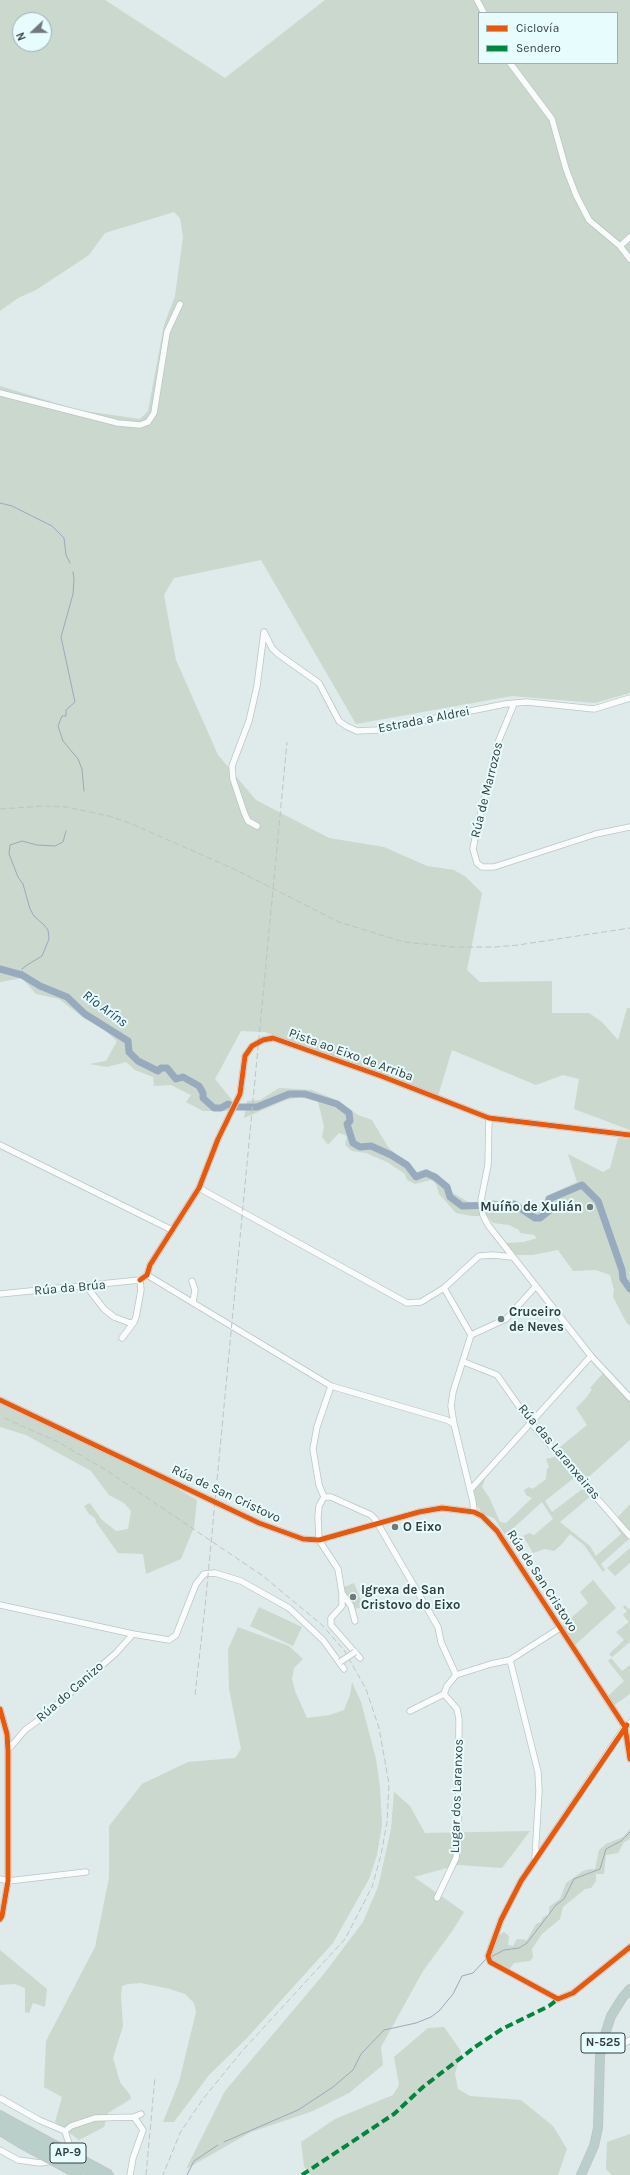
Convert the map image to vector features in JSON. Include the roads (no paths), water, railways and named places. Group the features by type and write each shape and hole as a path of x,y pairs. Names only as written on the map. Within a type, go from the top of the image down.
{"highway":[{"name":"N-525","path":"581,2175 594,2146 598,2128 600,2056 603,2040 612,2016 622,1997 630,1989"},
{"name":"N-525","path":"586,2175 597,2151 604,2120 604,2066 610,2032 617,2015 630,1995"},
{"name":"AP-9","path":"0,2115 24,2137 110,2175"},
{"name":"AP-9","path":"0,2124 95,2175"},
{"path":"0,2131 24,2137 79,2175"}],"street":[{"path":"477,0 483,12"},
{"path":"511,64 552,119 566,169 576,195 589,220 620,246 630,259"},
{"path":"620,246 630,237"},
{"path":"0,393 118,423 140,425 148,422 154,413 168,332 180,304"},
{"name":"Estrada a Aldrei","path":"257,826 248,821 244,812 233,779 232,766 250,714 257,686 264,632 272,648 278,654 319,683 325,691 336,717 343,724 353,730 372,730 527,702 594,709 630,698"},
{"name":"Rúa de Marrozos","path":"514,704 499,740 477,828 473,849 476,863 482,867 494,866 596,834 630,827"},
{"name":"Pista ao Eixo de Arriba","path":"147,1275 150,1265 199,1188 240,1094 245,1056 252,1046 263,1040 273,1038 381,1076 489,1118 630,1135"},
{"path":"489,1118 488,1165 481,1205 485,1219 512,1257 591,1356 630,1398"},
{"path":"0,1145 172,1230"},
{"path":"199,1188 407,1303 421,1302 444,1288 479,1256 493,1255 512,1257"},
{"path":"122,1338 134,1322 141,1290 140,1280 147,1275 331,1386 448,1420 454,1424"},
{"name":"Rúa da Brúa","path":"0,1294 87,1287 140,1280"},
{"path":"192,1281 195,1290 193,1302"},
{"path":"471,1335 506,1319 536,1286"},
{"path":"87,1287 100,1304 114,1317 130,1323 134,1322"},
{"path":"444,1288 471,1335 464,1362 453,1392 451,1406 474,1512"},
{"path":"470,1490 591,1356"},
{"name":"Rúa das Laranxeiras","path":"464,1362 497,1375 530,1422 630,1536"},
{"path":"324,1497 319,1484 313,1449 317,1427 331,1386"},
{"name":"Rúa de San Cristovo","path":"0,1400 258,1523 291,1535 319,1540 419,1512 442,1508 474,1512 482,1516 497,1531 625,1727 630,1759"},
{"path":"324,1497 331,1498 371,1515 377,1523 418,1590 438,1627 441,1642 456,1675"},
{"path":"324,1497 319,1506 319,1540 338,1569 342,1593 342,1606 331,1618 331,1624 346,1644 356,1652 360,1658"},
{"path":"0,1605 159,1640 168,1640 176,1635 196,1584 204,1574 215,1573 241,1581 289,1608 323,1640 344,1669"},
{"path":"342,1593 351,1606 355,1621"},
{"path":"410,1711 444,1694 447,1686 456,1675 491,1664 510,1660 560,1628"},
{"name":"Rúa do Canizo","path":"8,1750 25,1730 40,1719 116,1653 133,1634"},
{"path":"340,1662 356,1652"},
{"path":"510,1660 538,1772 539,1791 535,1859"},
{"name":"Lugar dos Laranxos","path":"436,1898 456,1858 458,1843 459,1719 456,1709 444,1694"},
{"path":"0,1709 6,1728 8,1750 8,1881 2,1916 0,1919"},
{"path":"630,1723 625,1727 535,1859 501,1920 489,1958 558,1999 573,1993 630,1947"},
{"path":"0,1879 8,1881 86,1872"},
{"path":"614,2048 630,2040"},
{"path":"0,2098 39,2120 65,2131 69,2144 63,2155 50,2163 18,2160 0,2150"},
{"path":"65,2131 71,2126 95,2118 134,2117 141,2114"},
{"path":"130,2175 133,2158 143,2130 134,2117"}],"waterway":[{"path":"0,503 12,506 52,526 64,538 66,555 70,563"},
{"path":"73,572 73,594 61,637 75,702 66,710 66,716 62,716 58,726 63,741 78,759 82,769 84,791"},
{"path":"22,969 42,956 49,939 48,930 34,916 30,909 23,884 18,877 9,854 10,845 22,841 37,845 55,846 63,842 66,831"},
{"name":"Río Aríns","path":"0,969 22,975 40,986 67,997 85,1014 128,1041 129,1052 138,1061 158,1071 161,1068 167,1068 176,1079 183,1077 199,1086 203,1093 203,1098 214,1108 221,1108 228,1104 237,1107 257,1107 289,1094 305,1094 337,1104 349,1113 350,1121 347,1124 353,1143 360,1147 371,1146 391,1155 407,1165 416,1177 426,1173 435,1177 447,1187 450,1197 462,1206 496,1205 505,1207 514,1204 535,1218 540,1218 549,1211 549,1199 582,1185 598,1201 622,1270 623,1279 630,1289"},
{"path":"491,1957 504,1950 519,1948 527,1943 556,1905 564,1899 574,1879 600,1869 606,1849 621,1841 630,1832"},
{"path":"224,2142 298,2110 333,2087 353,2070 361,2054 384,2030 416,2023 431,2017 439,2011 453,1994 462,1976 473,1973 486,1959"},
{"path":"187,2175 194,2161 218,2145"}],"railway":[{"path":"195,1695 205,1607 287,742"},
{"path":"0,809 44,806 66,807 109,816 132,824 234,869 339,922 404,942 453,947 495,947 518,945 630,928"},
{"path":"4,1418 56,1441 106,1470 263,1576 322,1625 344,1650 366,1689 379,1728 389,1784 387,1822 381,1855 372,1887 345,1939 243,2050 203,2099 180,2133 163,2175"},
{"path":"146,2175 155,2077"}],"place":[{"name":"Muíño de Xulián","path":"590,1207"},
{"name":"Cruceiro de Neves","path":"501,1319"},
{"name":"O Eixo","path":"395,1527"},
{"name":"Igrexa de San Cristovo do Eixo","path":"353,1597"}]}
